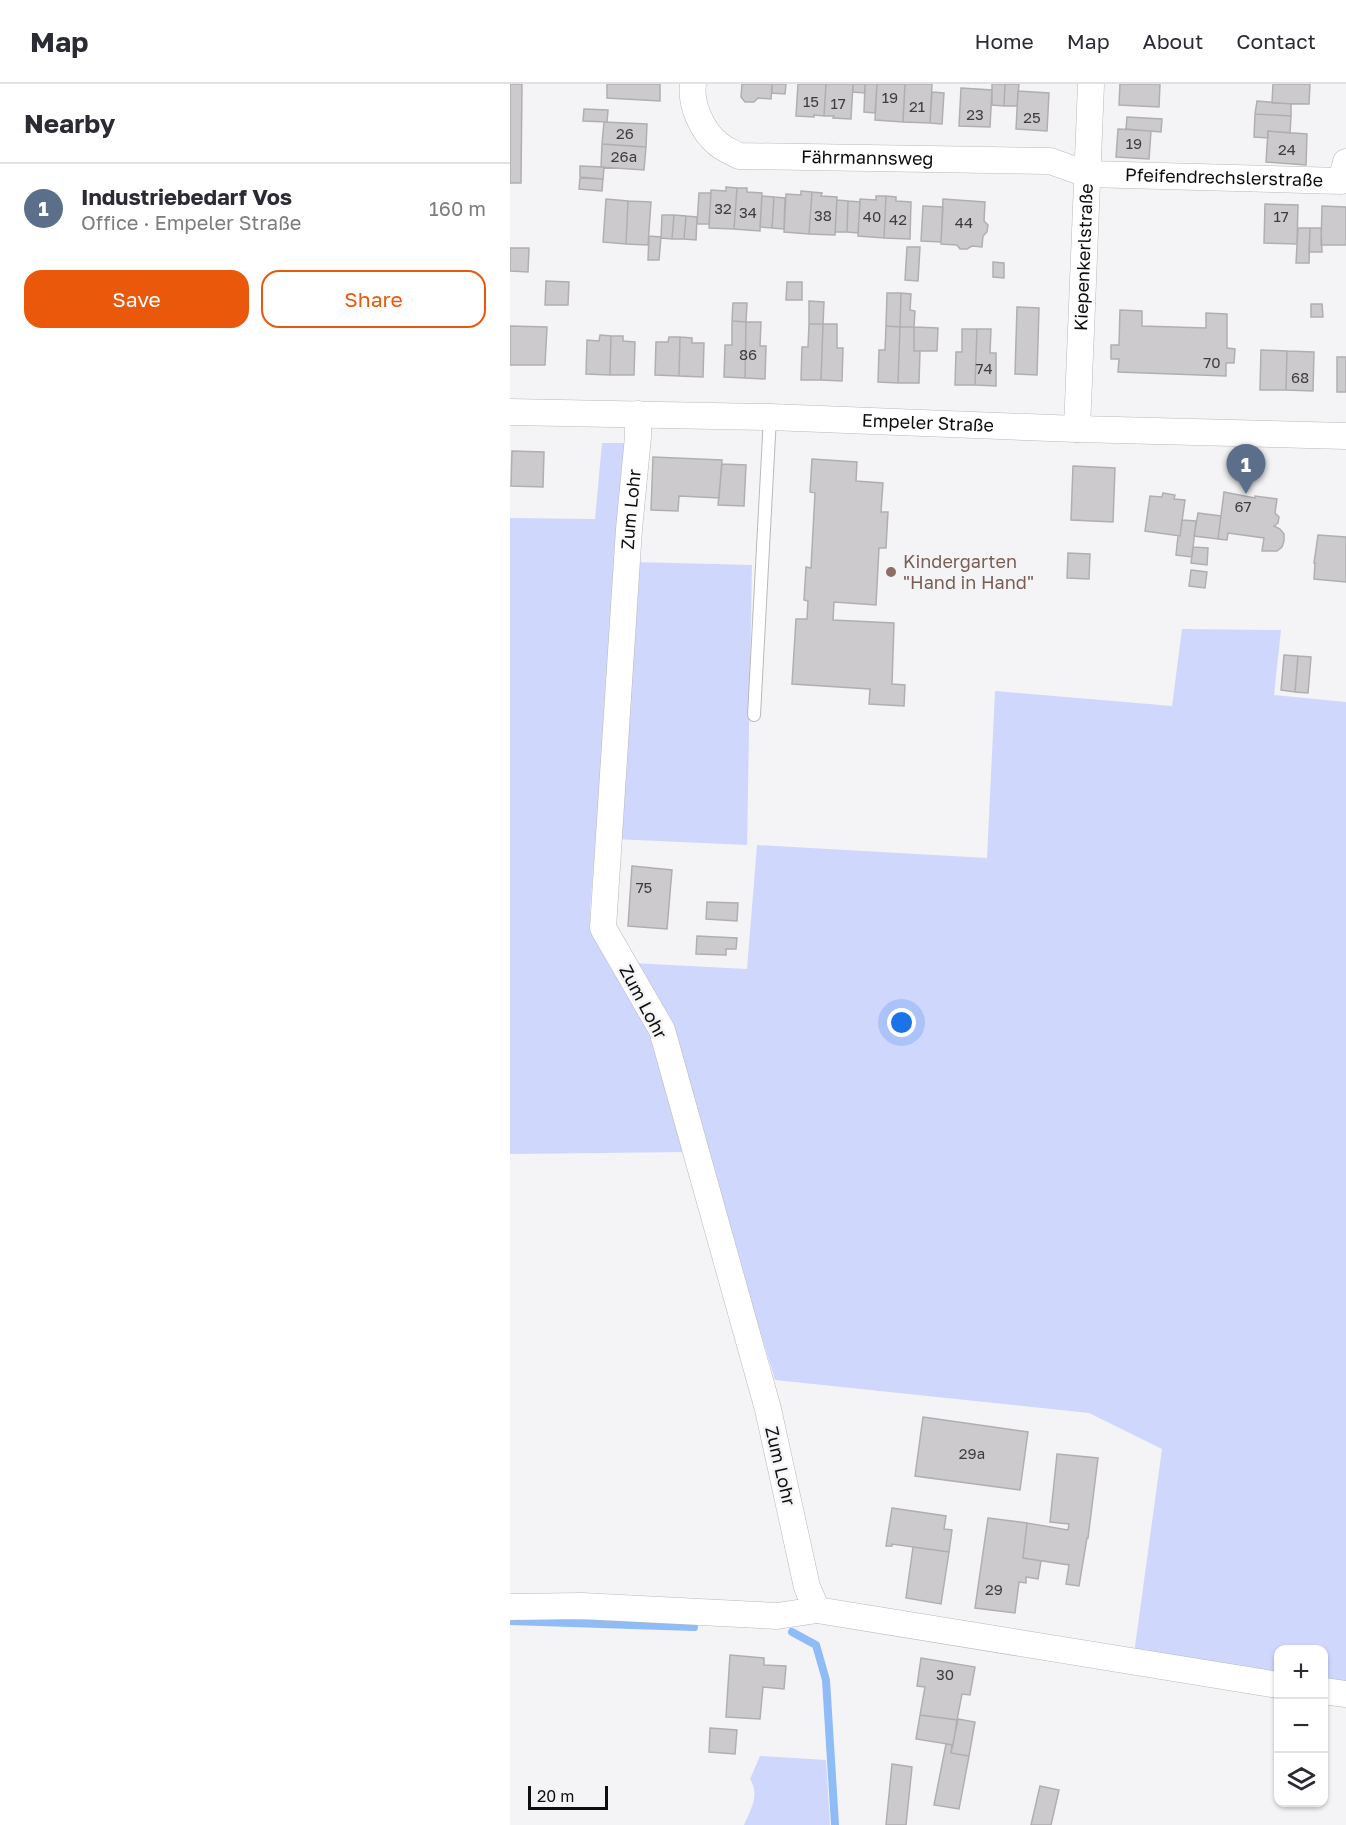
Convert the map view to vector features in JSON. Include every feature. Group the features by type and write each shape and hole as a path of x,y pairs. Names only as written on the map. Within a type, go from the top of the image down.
{"street":[{"name":"Fährmannsweg","path":"693,84 692,95 699,119 717,143 739,156 1050,161 1087,174"},
{"name":"Kiepenkerlstraße","path":"1077,429 1091,84"},
{"name":"Pfeifendrechslerstraße","path":"1087,174 1341,182 1346,162"},
{"name":"Empeler Straße","path":"510,412 770,417 1077,429 1346,436"},
{"name":"Zum Lohr","path":"638,414 603,928 662,1030 768,1409 807,1587 817,1610"},
{"path":"510,1607 582,1605 777,1616 817,1610 1274,1684"},
{"path":"1328,1692 1346,1694"}],"lane":[{"path":"754,715 770,417"}],"shaded area":[{"path":"602,443 627,443 590,911 597,939 612,970 642,1015 657,1046 688,1152 510,1154 510,518 595,519"},
{"path":"634,562 752,565 747,845 614,839"},
{"path":"1182,629 1281,630 1274,695 1346,702 1346,1682 1328,1680 1328,1645 1274,1645 1274,1672 1134,1654 1162,1449 1089,1413 775,1380 732,1238 632,963 747,969 757,845 987,858 995,691 1172,706"},
{"path":"760,1756 826,1760 830,1825 744,1825 752,1808 754,1796 750,1779"}],"building":[{"path":"510,84 522,84 521,183 510,183"},
{"path":"607,84 660,84 660,101 607,98"},
{"path":"742,84 772,84 771,99 758,98 754,102 745,102 741,97"},
{"path":"772,84 786,84 785,94 772,93"},
{"path":"798,84 826,84 824,116 796,116"},
{"path":"826,84 853,84 851,119 824,116"},
{"path":"853,84 865,84 865,93 853,92"},
{"path":"865,84 877,84 875,113 864,112"},
{"path":"877,84 905,84 903,122 875,120"},
{"path":"905,84 932,84 930,123 903,122"},
{"path":"992,84 1005,84 1004,106 992,105"},
{"path":"1005,84 1019,84 1017,106 1004,106"},
{"path":"1120,84 1160,84 1159,107 1119,105"},
{"path":"1273,84 1310,84 1309,104 1272,103"},
{"path":"961,88 992,90 990,127 959,126"},
{"path":"1018,91 1049,93 1047,131 1016,129"},
{"path":"932,92 944,93 942,124 930,123"},
{"path":"1257,101 1291,104 1291,116 1255,114"},
{"path":"584,109 608,110 607,122 583,121"},
{"path":"1255,114 1291,116 1290,133 1268,131 1268,138 1254,137"},
{"path":"1127,117 1162,119 1161,132 1126,129"},
{"path":"604,122 647,124 646,147 602,144"},
{"path":"1118,129 1151,131 1149,159 1116,157"},
{"path":"1268,131 1307,134 1306,165 1266,162"},
{"path":"602,144 646,147 644,170 601,167"},
{"path":"580,166 604,167 603,179 580,177"},
{"path":"580,178 603,179 602,191 579,189"},
{"path":"726,187 737,188 734,229 709,228 711,190 726,191"},
{"path":"737,188 747,188 747,192 762,193 760,231 734,229"},
{"path":"801,191 812,192 809,234 784,232 786,194 801,195"},
{"path":"812,192 822,193 821,196 837,197 835,235 809,234"},
{"path":"699,193 711,193 709,224 697,224"},
{"path":"762,196 774,197 772,228 760,227"},
{"path":"876,196 886,196 884,238 858,236 860,199 876,200"},
{"path":"886,196 896,197 896,201 911,202 910,239 884,238"},
{"path":"774,197 785,198 784,229 772,228"},
{"path":"606,199 628,201 626,244 603,242"},
{"path":"943,199 985,202 984,221 988,225 987,232 983,236 982,247 972,246 960,249 957,245 941,244"},
{"path":"837,200 848,201 847,232 835,232"},
{"path":"628,201 651,202 648,245 626,244"},
{"path":"848,201 860,202 858,233 847,232"},
{"path":"1265,204 1298,205 1297,244 1264,243"},
{"path":"923,206 943,207 941,242 921,241"},
{"path":"1322,206 1346,207 1346,245 1321,245"},
{"path":"662,215 674,215 672,239 661,238"},
{"path":"674,215 686,216 684,239 672,239"},
{"path":"686,216 697,217 696,240 684,239"},
{"path":"1298,228 1310,228 1309,263 1296,263"},
{"path":"1310,228 1321,228 1322,252 1309,252"},
{"path":"649,236 661,237 659,260 648,260"},
{"path":"907,247 920,247 918,281 905,280"},
{"path":"510,248 529,248 528,272 510,271"},
{"path":"993,262 1004,263 1004,278 993,277"},
{"path":"546,281 569,282 568,305 545,305"},
{"path":"787,282 802,282 802,300 786,300"},
{"path":"887,293 901,293 900,327 886,326"},
{"path":"901,293 911,294 910,310 915,311 914,327 900,327"},
{"path":"809,301 824,302 823,324 809,324"},
{"path":"733,303 747,303 746,322 732,321"},
{"path":"1311,304 1322,304 1323,317 1311,317"},
{"path":"1017,307 1039,308 1037,375 1015,374"},
{"path":"1120,310 1142,311 1142,326 1206,328 1206,313 1227,314 1227,348 1235,349 1234,363 1226,363 1226,376 1118,372 1119,359 1111,359 1111,345 1119,345"},
{"path":"732,321 746,322 745,378 724,377 725,345 732,345"},
{"path":"746,322 761,322 760,346 766,346 765,379 745,378"},
{"path":"809,324 823,324 821,380 801,380 802,347 808,347"},
{"path":"823,324 837,324 837,348 843,348 842,381 821,380"},
{"path":"510,326 547,327 545,365 510,365"},
{"path":"886,326 900,327 898,383 878,382 879,350 885,350"},
{"path":"900,327 914,327 914,351 920,351 919,383 898,383"},
{"path":"914,327 938,328 937,351 914,351"},
{"path":"962,329 977,329 975,385 955,385 956,352 962,352"},
{"path":"977,329 991,329 990,353 996,353 996,386 975,385"},
{"path":"600,335 611,336 610,375 586,374 587,340 599,341"},
{"path":"611,336 623,336 623,341 635,342 634,375 610,375"},
{"path":"669,337 680,337 679,376 655,375 656,342 668,342"},
{"path":"680,337 692,338 692,343 704,343 703,377 679,376"},
{"path":"1261,350 1287,351 1286,390 1260,390"},
{"path":"1287,351 1314,352 1313,391 1286,390"},
{"path":"1337,357 1346,357 1346,392 1337,392"},
{"path":"512,451 544,452 543,487 511,486"},
{"path":"653,457 722,460 719,498 679,496 678,511 651,510"},
{"path":"812,459 857,462 856,481 883,483 881,512 888,512 886,548 879,548 876,605 834,602 833,620 894,623 892,684 905,685 904,706 869,704 870,689 792,684 796,619 807,619 808,601 804,600 806,567 811,568 815,493 810,492"},
{"path":"722,464 746,465 744,506 718,505"},
{"path":"1073,466 1115,468 1113,522 1071,520"},
{"path":"1224,492 1255,498 1255,496 1277,499 1275,513 1279,517 1278,523 1274,526 1284,534 1282,547 1277,551 1262,551 1264,538 1228,533 1227,540 1218,539"},
{"path":"1163,493 1175,495 1174,499 1185,500 1180,536 1145,531 1150,496 1162,497"},
{"path":"1198,513 1221,516 1218,539 1194,536"},
{"path":"1182,520 1196,521 1192,557 1176,555"},
{"path":"1318,535 1346,537 1346,582 1314,579"},
{"path":"1193,547 1208,548 1207,565 1191,563"},
{"path":"1068,553 1090,554 1089,579 1067,578"},
{"path":"1191,570 1207,572 1205,588 1189,586"},
{"path":"1284,655 1298,656 1295,692 1281,690"},
{"path":"1298,656 1311,657 1308,693 1295,692"},
{"path":"632,866 672,870 667,929 628,926"},
{"path":"707,902 738,903 737,921 706,919"},
{"path":"697,936 737,938 736,949 726,949 726,955 696,954"},
{"path":"923,1417 1028,1432 1020,1490 915,1476"},
{"path":"1057,1454 1098,1458 1088,1538 1079,1586 1066,1584 1069,1565 1023,1558 1027,1523 1068,1530 1069,1524 1050,1522"},
{"path":"892,1508 946,1516 944,1529 952,1530 949,1552 892,1544 892,1546 886,1546"},
{"path":"988,1518 1027,1523 1023,1558 1041,1561 1038,1579 1026,1577 1026,1583 1019,1582 1015,1613 975,1608"},
{"path":"913,1547 949,1552 941,1604 906,1598"},
{"path":"730,1655 764,1658 764,1665 786,1666 784,1689 763,1687 760,1719 726,1717"},
{"path":"921,1658 975,1667 970,1695 962,1694 957,1720 920,1715 925,1687 917,1686"},
{"path":"920,1715 957,1720 953,1745 916,1739"},
{"path":"958,1719 975,1722 969,1756 951,1753"},
{"path":"710,1728 737,1730 735,1754 709,1752"},
{"path":"946,1744 952,1745 951,1753 969,1756 959,1809 934,1805"},
{"path":"892,1764 912,1767 906,1825 886,1825"},
{"path":"1040,1786 1059,1790 1051,1825 1031,1825"}],"waterway":[{"path":"510,1621 694,1627"},
{"path":"792,1632 816,1645 826,1680 835,1825"}],"place":[{"name":"Industriebedarf Vos","path":"1246,494"},
{"name":"Kindergarten \"Hand in Hand\"","path":"891,572"}]}
